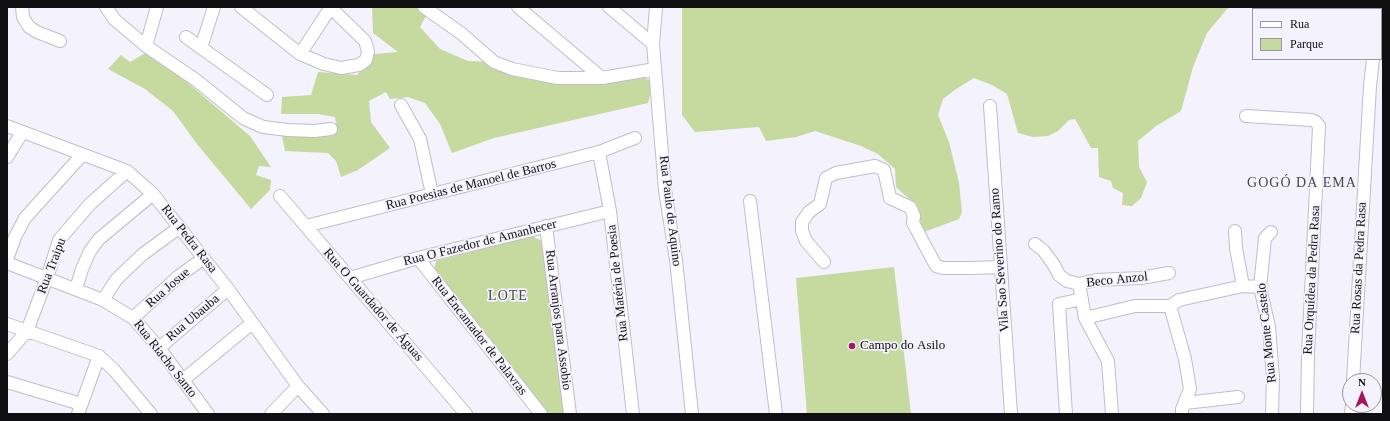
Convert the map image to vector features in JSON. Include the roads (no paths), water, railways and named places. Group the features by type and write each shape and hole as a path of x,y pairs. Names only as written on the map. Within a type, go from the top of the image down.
{"street":[{"path":"22,7 23,17 29,27 37,32 60,41"},
{"path":"106,7 115,20 146,46 196,80 243,118 263,127 314,131 331,129"},
{"path":"146,46 157,7"},
{"path":"201,48 214,7"},
{"path":"242,7 300,54 324,64 341,68 359,65 366,60 368,51 365,41 331,7 300,54"},
{"path":"424,7 462,34 494,62 512,69 558,78 602,78 655,69"},
{"path":"518,7 602,78"},
{"path":"609,7 653,44"},
{"name":"Rua Paulo de Aquino","path":"656,7 653,44 665,190 676,260 692,414"},
{"path":"186,37 267,95"},
{"name":"Rua Rosas da Pedra Rasa","path":"1353,373 1370,86 1373,60"},
{"path":"401,105 420,139 432,194"},
{"name":"Vila Sao Severino do Ramo","path":"990,106 1011,414"},
{"name":"Rua Orquídea da Pedra Rasa","path":"1246,116 1312,120 1319,126 1308,354 1307,414"},
{"name":"Rua Pedra Rasa","path":"7,126 22,133 82,155 104,161 127,171 153,194 228,289 298,386 323,414"},
{"path":"7,158 22,133"},
{"name":"Rua Poesias de Manoel de Barros","path":"306,226 599,152 635,138"},
{"name":"Rua Matéria de Poesia","path":"599,152 629,323 633,414"},
{"path":"7,260 15,236 24,218 82,155"},
{"path":"824,262 806,241 802,231 802,222 809,212 820,204 826,178 836,173 875,166 884,170 890,198 910,207 914,216 913,223 936,266 943,268 1000,267"},
{"name":"Rua Traipu","path":"7,354 27,331 47,278 59,240 90,204 127,171"},
{"path":"76,289 82,269 90,251 99,239 153,194"},
{"name":"Rua O Guardador de Águas","path":"280,196 466,414"},
{"path":"750,201 776,414"},
{"name":"Rua O Fazedor de Amanhecer","path":"350,278 418,258 610,211"},
{"name":"Rua Arranjos para Assobio","path":"546,226 570,414"},
{"path":"103,300 116,280 125,271 143,254 180,227"},
{"path":"1235,230 1236,248 1242,286"},
{"name":"Rua Monte Castelo","path":"1271,232 1264,238 1260,287 1269,327 1273,378 1272,414"},
{"name":"Beco Anzol","path":"1035,244 1043,250 1054,265 1059,276 1067,281 1079,284 1096,280 1141,278 1169,273"},
{"name":"Rua Josue","path":"133,318 179,276 204,258"},
{"name":"Rua Encantador de Palavras","path":"418,258 541,414"},
{"name":"Rua Riacho Santo","path":"7,263 103,300 133,318 159,348 208,414"},
{"path":"1079,284 1085,318 1108,361 1112,414"},
{"path":"1085,318 1136,306 1170,306 1178,300 1242,286 1260,287"},
{"name":"Rua Ubauba","path":"159,348 228,289"},
{"path":"1066,414 1059,304 1082,299"},
{"path":"1170,306 1188,374 1190,389 1184,408 1238,397"},
{"path":"183,380 252,323"},
{"path":"7,324 99,356 141,401 151,414"},
{"path":"7,382 79,409 99,356"},
{"path":"271,414 298,386"},
{"path":"136,414 141,401"}],"place":[{"name":"Campo do Asilo","path":"852,346"}],"district":[{"name":"GOGÓ DA EMA","path":"1302,183"},
{"name":"LOTE","path":"508,296"}]}
